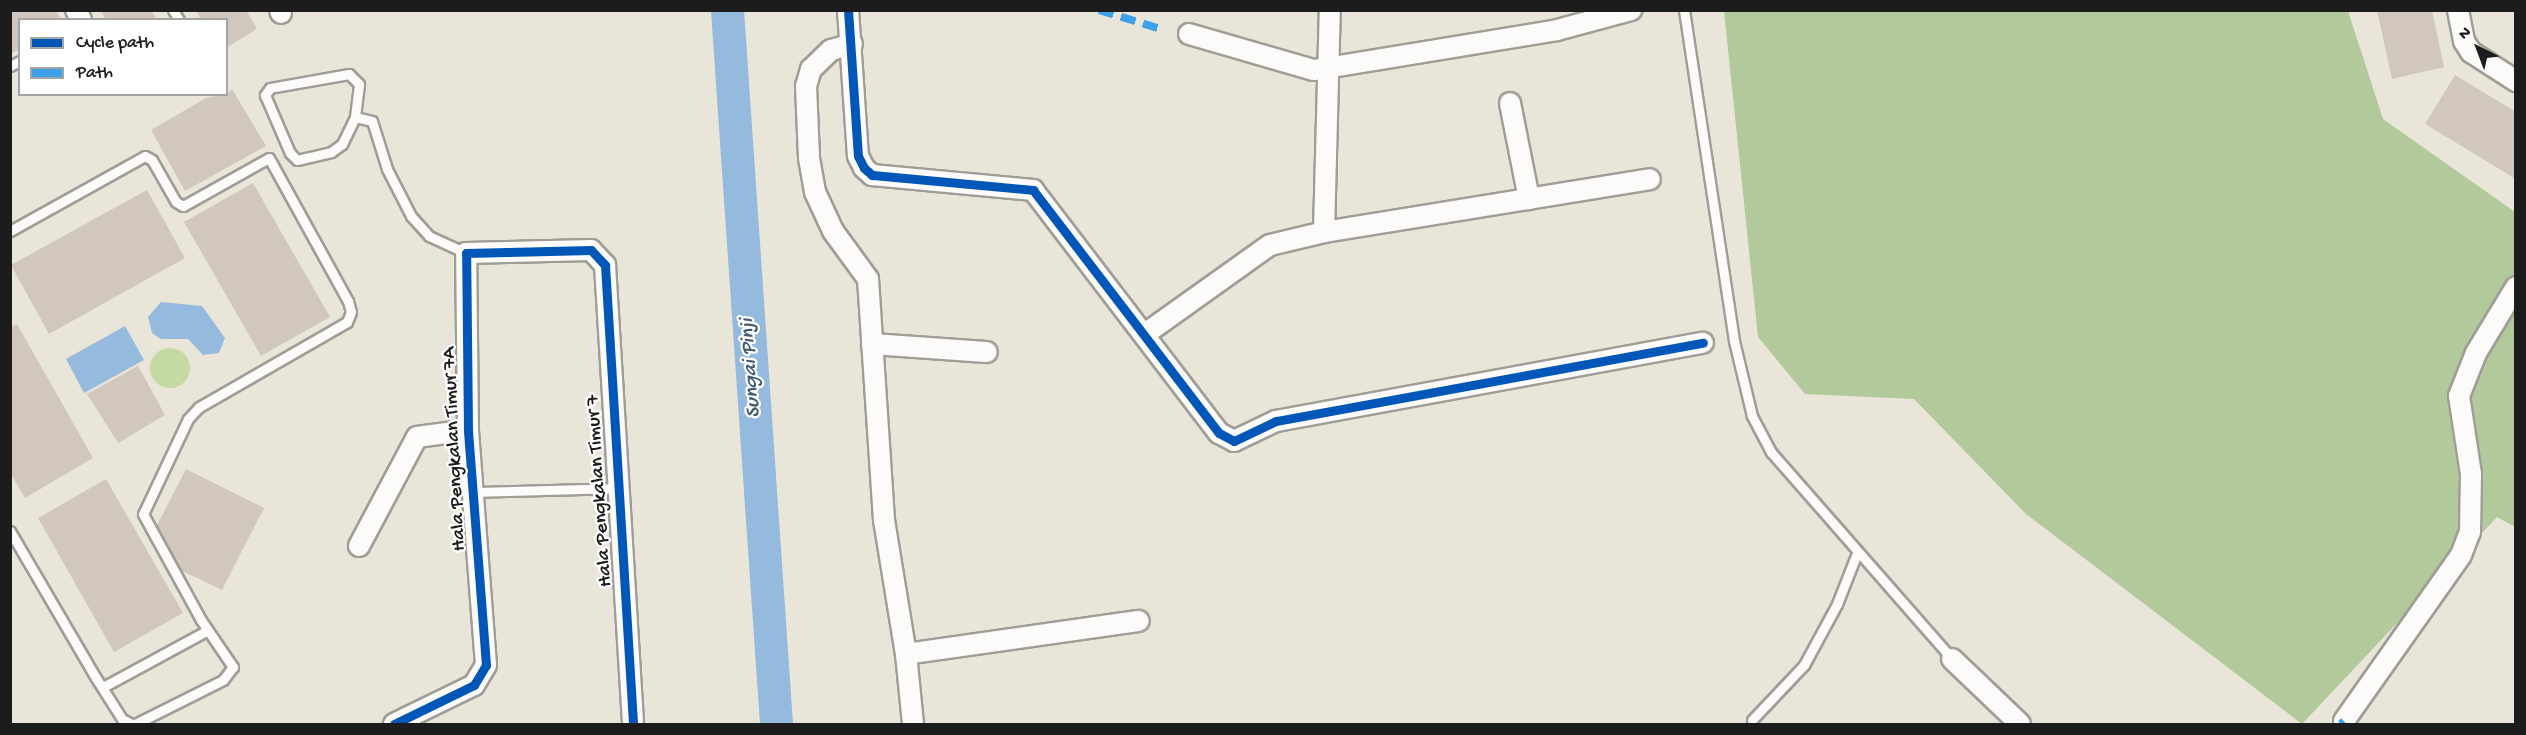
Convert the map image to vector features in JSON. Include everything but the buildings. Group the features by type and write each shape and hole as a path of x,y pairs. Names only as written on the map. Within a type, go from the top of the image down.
{"street":[{"path":"848,10 858,156 864,168 872,175 1033,190 1219,433 1234,441 1276,421 1703,343"},
{"path":"1324,231 1330,10"},
{"path":"1189,34 1314,70 1557,30 1632,10"},
{"path":"2458,10 2464,41 2471,52 2516,81"},
{"path":"852,44 831,50 811,69 807,86 809,158 815,192 833,231 868,279 884,520 906,654 913,724"},
{"path":"1510,103 1528,199"},
{"path":"1145,334 1270,245 1324,231 1650,179"},
{"name":"Hala Pengkalan Timur 7","path":"466,253 591,250 600,257 605,265 633,724"},
{"name":"Hala Pengkalan Timur 7A","path":"394,724 474,685 483,676 486,665 468,430 466,253"},
{"path":"2344,721 2461,555 2467,540 2471,474 2458,396 2476,354 2516,287"},
{"path":"872,344 987,352"},
{"path":"359,546 417,437 468,430"},
{"path":"906,654 1139,621"},
{"path":"1952,659 2020,724"}],"lane":[{"path":"1684,10 1734,341 1752,416 1771,452 1952,659"},
{"path":"349,74 359,84 355,117 342,144 331,152 297,160 290,153 265,95 270,88 349,74"},
{"path":"355,117 374,123 377,145 411,216 429,236 466,253"},
{"path":"10,231 145,156 152,160 176,202 183,206 269,158 348,301 351,312 347,322 199,407 188,419 143,514 208,630 230,659 230,674 133,724 122,719 10,531"},
{"path":"474,492 617,488"},
{"path":"1752,720 1804,665 1837,604 1857,553"},
{"path":"104,687 208,630"}],"green space":[{"path":"1724,11 2348,11 2383,119 2515,212 2515,527 2497,517 2302,724 2026,514 1914,399 1805,394 1758,337"},
{"path":"170,348 178,349 184,354 189,360 189,376 184,382 178,387 170,388 162,387 156,382 151,376 150,368 151,360 156,354 162,349"}],"water":[{"path":"161,302 202,306 225,338 219,353 203,355 188,339 161,339 152,333 148,317"},
{"path":"125,326 144,360 84,393 66,359"}],"waterway":[{"name":"Sungai Pinji","path":"727,10 776,724"}],"marked path":[{"path":"1099,10 1164,30"},
{"path":"2341,724 2344,721"}],"cycle path":[{"path":"848,10 858,156 864,168 872,175 1033,190 1219,433 1234,441 1276,421 1703,343"},
{"path":"394,724 474,685 486,665 468,430 466,253 591,250 605,265 633,724"}]}
